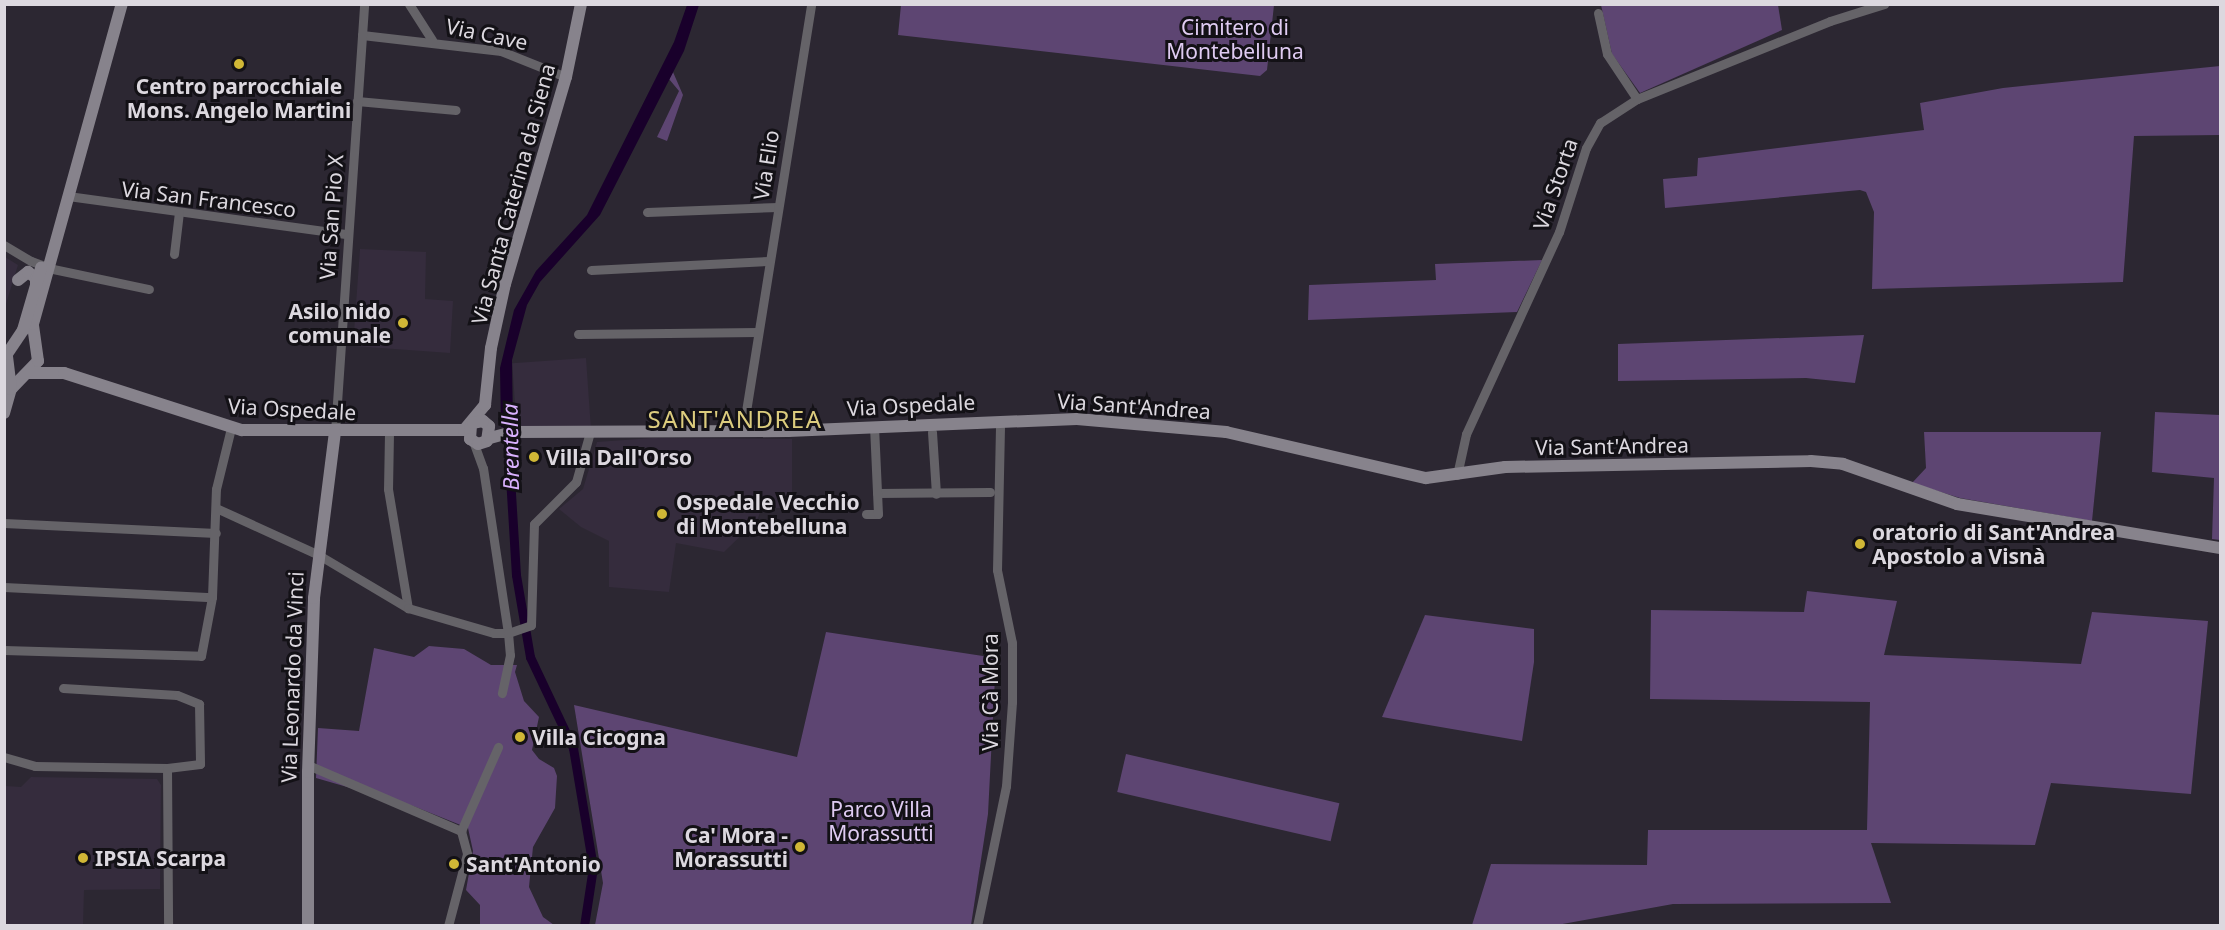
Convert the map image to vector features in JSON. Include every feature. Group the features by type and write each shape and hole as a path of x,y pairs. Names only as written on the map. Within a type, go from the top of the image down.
{"street":[{"path":"12,389 37,366 35,317 46,267 61,222 122,4"},
{"name":"Via San Pio X","path":"335,432 364,4"},
{"name":"Via Cave","path":"409,4 432,40"},
{"name":"Via Santa Caterina da Siena","path":"472,424 483,408 491,348 505,284 566,77 581,4"},
{"name":"Via Elio","path":"743,430 811,4"},
{"name":"Via Storta","path":"1457,475 1466,434 1559,232 1591,137 1605,118 1637,99 1830,21 1884,4"},
{"path":"1598,13 1607,54 1637,99"},
{"name":"Via Cave","path":"362,35 432,40 501,51 566,77"},
{"path":"357,101 456,110"},
{"name":"Via San Francesco","path":"68,196 347,234"},
{"path":"647,212 778,207"},
{"path":"174,254 179,212"},
{"path":"4,245 46,267 150,289"},
{"path":"18,280 25,262 19,254"},
{"path":"591,270 769,261"},
{"path":"4,413 12,389 7,354 23,330 36,285 46,267"},
{"path":"18,280 28,272 36,278 36,285"},
{"path":"578,334 758,332"},
{"path":"13,345 24,342 36,351"},
{"name":"Via Ospedale","path":"36,351 60,370 231,428 452,433 472,440"},
{"path":"10,369 27,374"},
{"name":"Via Ospedale","path":"27,374 60,370"},
{"name":"Via Santa Caterina da Siena","path":"486,394 495,432"},
{"name":"Via Sant'Andrea","path":"1000,421 1077,419 1226,432 1426,478 1505,467 1811,461 1843,464 1957,504 2220,548"},
{"path":"495,432 481,421 472,424 472,440 483,468 508,633 510,655 502,693"},
{"name":"Via Ospedale","path":"495,432 743,430 1000,421"},
{"name":"Via Cà Mora","path":"977,926 1006,786 1012,702 1011,643 996,533 1000,421"},
{"name":"Via Ospedale","path":"452,433 472,424"},
{"path":"866,514 878,514 874,427"},
{"path":"4,650 201,656 212,597 218,472 231,428"},
{"name":"Via Leonardo da Vinci","path":"308,926 308,765 317,554 335,432"},
{"path":"472,440 482,444 495,432"},
{"path":"483,468 495,432"},
{"path":"216,508 317,554 408,608 494,633 508,633 528,628 533,621 534,524 576,482 590,432"},
{"path":"932,432 936,494"},
{"path":"389,433 388,489 408,608"},
{"path":"877,493 990,492"},
{"path":"4,523 216,533"},
{"path":"4,587 212,597"},
{"path":"4,757 35,766 167,768 200,764 199,704 177,695 63,688"},
{"path":"448,926 467,854 461,831 498,747"},
{"path":"308,765 461,831"},
{"path":"167,768 168,926"}],"shaded area":[{"path":"687,5 699,5 684,51 600,215 540,282 527,305 512,360 513,427 501,427 500,368 514,310 536,271 587,215 674,42"},
{"name":"Asilo nido comunale","path":"360,249 426,252 425,299 453,301 450,353 353,346"},
{"path":"5,257 18,265 5,307"},
{"path":"586,358 591,426 517,431 512,363"},
{"name":"Ospedale Vecchio di Montebelluna","path":"652,438 792,439 792,499 781,508 762,508 757,520 724,552 676,543 669,592 609,587 609,541 581,527 559,509 583,489 597,442"},
{"name":"IPSIA Scarpa","path":"31,777 157,779 161,785 160,889 84,890 83,925 5,926 6,786 21,787"}],"green space":[{"name":"Cimitero di Montebelluna","path":"901,4 1274,5 1267,70 1260,76 898,35"},
{"path":"1601,5 1778,5 1782,30 1640,93 1612,54"},
{"path":"2220,66 2220,135 2134,136 2123,282 1872,289 1874,212 1866,192 1860,190 1665,208 1663,179 1697,176 1698,158 1924,130 1920,103 2003,88"},
{"path":"673,72 683,95 667,141 657,137 679,91 669,79"},
{"path":"1542,260 1517,312 1308,320 1309,285 1436,280 1435,264"},
{"path":"1864,335 1855,383 1806,378 1618,381 1618,344"},
{"path":"2155,412 2220,415 2220,540 2212,539 2214,478 2152,472"},
{"path":"1924,432 2101,432 2092,521 1960,498 1912,483 1926,468"},
{"path":"1807,591 1897,601 1884,655 2081,664 2092,612 2208,621 2191,794 2051,783 2035,845 1871,843 1891,903 1673,904 1557,925 1472,925 1491,864 1647,865 1648,830 1867,830 1870,702 1650,699 1651,610 1804,612"},
{"path":"1425,615 1534,629 1534,662 1522,741 1382,717"},
{"name":"Parco Villa Morassutti","path":"826,632 996,658 988,814 971,925 595,925 603,883 574,705 797,757"},
{"path":"429,646 464,649 491,665 517,665 515,672 524,701 539,717 532,750 539,759 554,768 557,776 555,808 533,847 529,887 543,917 554,925 480,925 480,905 466,890 473,851 468,828 413,806 316,778 318,728 359,731 374,648 414,657"},
{"path":"1126,754 1339,803 1331,841 1117,792"}],"waterway":[{"name":"Brentella","path":"507,428 516,575 530,657 573,748 593,867 584,926"}],"place":[{"name":"Centro parrocchiale Mons. Angelo Martini","path":"239,64"},
{"name":"Asilo nido comunale","path":"403,323"},
{"name":"Villa Dall'Orso","path":"534,457"},
{"name":"Ospedale Vecchio di Montebelluna","path":"662,514"},
{"name":"oratorio di Sant'Andrea Apostolo a Visnà","path":"1860,544"},
{"name":"Villa Cicogna","path":"520,737"},
{"name":"Ca' Mora - Morassutti","path":"800,847"},
{"name":"IPSIA Scarpa","path":"83,858"},
{"name":"Sant'Antonio","path":"454,864"}],"district":[{"name":"SANT'ANDREA","path":"735,419"}]}
